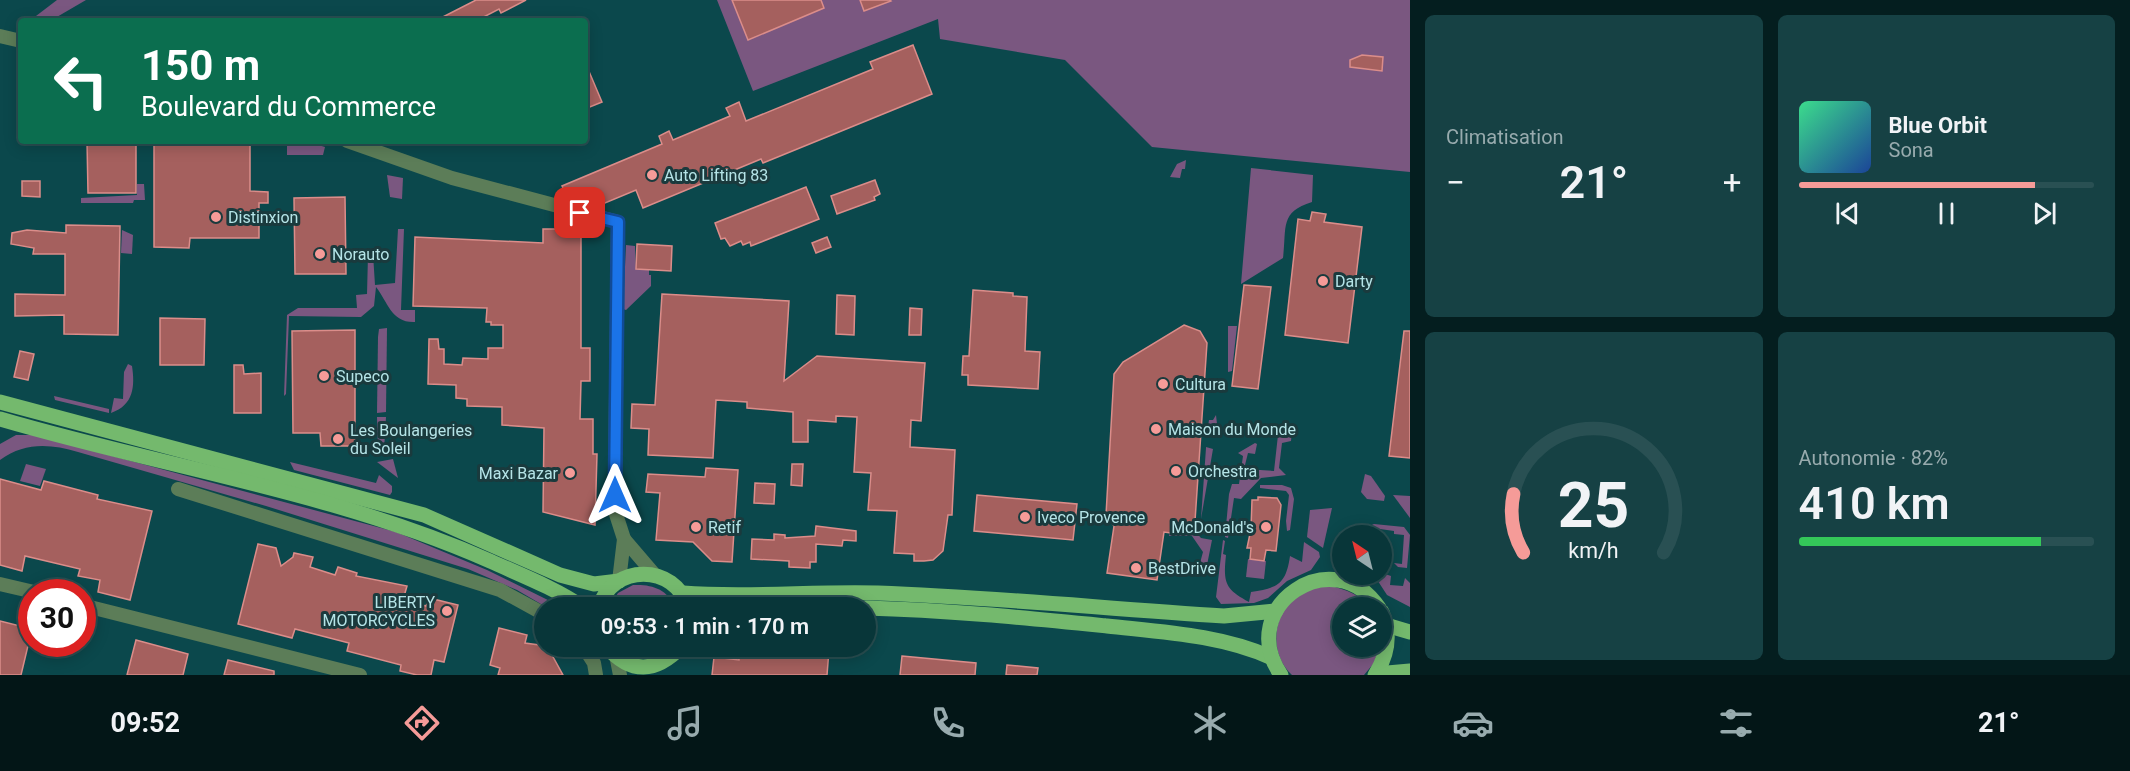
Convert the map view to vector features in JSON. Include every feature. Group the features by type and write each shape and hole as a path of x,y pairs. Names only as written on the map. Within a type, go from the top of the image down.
{"main road":[{"path":"0,402 424,515 560,575 583,582 619,582"},
{"path":"0,419 383,519 475,555 549,587 566,597"},
{"path":"604,597 619,582 629,576 654,574 666,578 683,597"},
{"path":"1281,675 1272,658 1269,629 1276,611 1294,590 1320,580 1343,581 1371,597"},
{"path":"747,597 822,591 1224,616 1276,611"},
{"path":"876,609 1020,617 1165,632 1223,643 1272,658"},
{"path":"1392,622 1410,632"},
{"path":"618,668 627,666 652,671 672,657"},
{"path":"1376,675 1384,657"},
{"path":"1376,675 1410,671"}],"street":[{"path":"0,36 18,39"},
{"path":"356,144 452,178 618,222 615,512 624,539 654,574"},
{"path":"178,489 500,590 534,609"},
{"path":"619,582 624,539"},
{"path":"0,584 18,588"},
{"path":"96,609 360,675"},
{"path":"590,657 594,663 596,675"}],"shaded area":[{"path":"57,0 86,0 55,18 36,18"},
{"path":"717,0 1410,0 1410,172 1152,147 1065,60 940,39 938,19 753,91"},
{"path":"287,144 315,144 325,147 323,155 287,155"},
{"path":"1186,160 1185,169 1182,169 1180,178 1170,177 1177,164"},
{"path":"1251,168 1313,175 1312,202 1301,206 1289,216 1285,230 1283,258 1241,284"},
{"path":"387,175 403,178 402,199 390,197"},
{"path":"137,184 144,184 145,200 134,200 133,203 81,203 81,198 137,195"},
{"path":"398,229 404,229 401,310 415,310 415,322 400,319 395,315 376,287 374,306 361,317 289,316 286,394 284,396 287,315 298,308 357,308 356,295 367,294 368,255 373,254 375,285 395,283"},
{"path":"122,230 133,235 132,254 121,253"},
{"path":"626,245 635,246 636,269 649,270 651,286 626,310 623,309"},
{"path":"1228,326 1237,326 1232,371 1228,372"},
{"path":"387,328 386,412 377,413 378,337 379,329"},
{"path":"128,364 132,366 133,373 133,388 129,400 119,410 111,413 114,398 123,399 124,372"},
{"path":"54,396 109,409 109,413 55,400"},
{"path":"1216,415 1218,433 1207,433 1209,420 1213,420"},
{"path":"377,417 386,417 384,450 378,450"},
{"path":"1281,428 1292,430 1291,441 1282,443 1279,468 1286,475 1261,478 1241,499 1234,498 1228,538 1225,537 1229,494 1232,484 1239,484 1243,456 1238,453 1257,444 1255,454 1248,453 1244,469 1274,471 1278,435 1269,436 1270,432"},
{"path":"16,435 34,435 396,532 487,570 542,597 534,597 534,600 517,590 468,569 266,506 78,452 48,446 28,447 0,460 0,444"},
{"path":"1206,448 1213,449 1201,519"},
{"path":"393,459 398,478 377,462"},
{"path":"290,462 376,483 379,475 392,486 392,492 390,495 294,470"},
{"path":"26,464 46,469 40,486 20,481"},
{"path":"1365,474 1371,476 1385,496 1384,501 1367,499 1361,492"},
{"path":"1260,485 1282,485 1291,488 1294,499 1290,530 1287,531 1286,521 1289,495 1286,491 1260,488"},
{"path":"1393,495 1410,496 1410,518"},
{"path":"1332,508 1323,548 1307,537 1310,510"},
{"path":"1392,526 1404,527 1410,535 1407,568 1398,567 1394,563 1402,564 1404,535 1394,534"},
{"path":"1191,527 1201,538 1212,540 1207,565 1203,566 1200,563 1203,552 1192,536 1169,536 1170,533 1178,534"},
{"path":"1223,540 1225,541 1223,554 1226,555 1227,584 1230,589 1249,602 1251,592 1268,589 1283,579 1290,556 1302,562 1304,542 1319,552 1320,557 1311,570 1287,581 1268,598 1254,603 1221,604 1216,597"},
{"path":"1248,559 1266,561 1264,579 1246,577"},
{"path":"1405,578 1410,583 1410,607 1392,597 1387,595 1380,585 1403,586"},
{"path":"633,585 646,585 658,589 669,597 615,597 618,593"},
{"path":"1331,586 1359,597 1332,597 1332,657 1376,657 1364,675 1292,675 1284,666 1277,644 1279,621 1291,601 1300,594 1319,587"}],"building":[{"path":"476,0 526,0 501,13 499,9 482,18 441,18"},
{"path":"732,0 821,0 824,8 748,40"},
{"path":"860,0 890,0 891,1 864,11"},
{"path":"913,45 932,94 763,163 761,159 643,208 636,190 605,203 595,200 591,189 571,197 569,193 566,194 562,186 662,144 659,136 669,131 673,140 730,116 726,108 739,102 746,121 873,69 870,62"},
{"path":"1362,55 1383,57 1382,71 1350,67 1350,60"},
{"path":"588,69 602,102 588,108"},
{"path":"87,144 136,144 136,193 88,193"},
{"path":"154,144 250,144 250,191 268,192 268,203 259,203 259,238 190,238 189,248 154,247"},
{"path":"875,180 880,194 874,197 875,200 837,214 831,196"},
{"path":"22,181 40,181 40,197 22,196"},
{"path":"806,187 819,219 751,246 750,242 743,245 741,241 730,246 725,238 721,239 715,223"},
{"name":"Norauto","path":"345,197 346,274 295,274 294,198"},
{"name":"Darty","path":"1312,212 1326,214 1324,222 1362,227 1348,343 1285,335 1298,219 1310,221"},
{"path":"66,225 120,226 118,335 64,334 64,315 15,316 15,294 65,295 65,254 33,254 34,248 11,244 12,233 27,230 66,233"},
{"path":"543,229 581,229 581,348 590,348 590,381 581,381 580,419 593,419 593,454 597,454 595,525 543,512 544,428 502,425 502,407 467,406 467,399 456,398 456,385 428,384 429,339 438,339 439,349 444,349 444,364 462,365 463,358 488,359 488,348 503,348 503,325 491,325 491,322 486,322 487,308 413,306 415,237 543,243"},
{"path":"827,237 831,247 816,253 812,243"},
{"path":"637,244 672,246 671,271 636,269"},
{"path":"1244,285 1271,287 1258,389 1232,386"},
{"path":"973,290 1013,293 1013,296 1027,297 1025,351 1040,352 1038,389 968,385 968,375 962,375 963,356 969,356"},
{"path":"662,294 789,301 784,381 817,356 925,363 921,421 911,420 910,447 955,450 952,515 948,515 943,551 933,560 924,561 914,561 914,554 894,553 897,511 868,510 871,473 854,472 857,417 836,416 836,422 808,420 808,442 793,442 793,412 747,408 747,402 716,400 713,458 648,455 649,429 631,428 632,404 655,405"},
{"path":"837,295 855,296 854,335 836,334"},
{"path":"910,308 922,309 921,335 909,335"},
{"path":"160,318 205,319 204,365 160,365"},
{"path":"1184,325 1200,331 1207,343 1195,521 1178,534 1164,532 1157,580 1107,573 1114,526 1106,515 1114,374 1123,362"},
{"name":"Supeco","path":"355,330 355,446 321,446 320,433 293,433 292,331"},
{"path":"1404,331 1410,331 1410,458 1389,456"},
{"path":"20,351 34,354 28,380 14,377"},
{"path":"234,365 243,365 244,374 261,373 261,413 234,413"},
{"path":"792,464 803,464 802,486 791,485"},
{"name":"Retif","path":"706,468 738,470 732,562 712,561 693,542 656,540 660,493 646,492 648,474 705,477"},
{"path":"0,479 41,490 44,481 98,495 97,499 152,511 130,600 98,592 100,580 78,576 80,569 25,556 22,571 0,565"},
{"path":"755,483 775,484 774,504 754,503"},
{"name":"Iveco Provence","path":"977,495 1077,504 1073,540 974,531"},
{"name":"McDonald's","path":"1258,497 1277,498 1281,505 1276,551 1266,550 1264,561 1250,559 1251,548 1247,548 1251,529 1252,500 1258,500"},
{"path":"816,526 856,531 856,541 843,540 842,546 816,544 816,562 810,562 810,568 789,567 789,561 751,559 752,539 774,540 774,534 785,535 785,538 815,536"},
{"path":"258,544 276,548 281,566 293,557 294,553 313,557 310,567 335,575 338,567 357,573 356,576 407,586 403,600 426,606 429,598 458,605 444,662 434,660 431,675 417,675 400,671 401,665 347,651 349,643 295,629 292,638 238,624"},
{"path":"0,621 18,626 18,657 25,657 21,675 0,675"},
{"path":"499,628 527,635 525,643 534,644 534,657 553,657 563,675 498,675 500,668 490,665"},
{"path":"136,640 188,654 183,675 127,675"},
{"path":"902,656 976,663 975,675 900,675"},
{"path":"714,657 739,660 739,657 828,657 827,675 712,675"},
{"path":"228,660 274,671 274,675 224,675"},
{"path":"1007,665 1038,668 1037,675 1006,675"}],"place":[{"name":"Auto Lifting 83","path":"652,175"},
{"name":"Distinxion","path":"216,217"},
{"name":"Norauto","path":"320,254"},
{"name":"Darty","path":"1323,281"},
{"name":"Supeco","path":"324,376"},
{"name":"Cultura","path":"1163,384"},
{"name":"Maison du Monde","path":"1156,429"},
{"name":"Les Boulangeries du Soleil","path":"338,439"},
{"name":"Orchestra","path":"1176,471"},
{"name":"Maxi Bazar","path":"570,473"},
{"name":"Iveco Provence","path":"1025,517"},
{"name":"Retif","path":"696,527"},
{"name":"McDonald's","path":"1266,527"},
{"name":"BestDrive","path":"1136,568"},
{"name":"LIBERTY MOTORCYCLES","path":"447,611"}],"route":[{"path":"580,213 618,222 619,302 615,495"}]}
